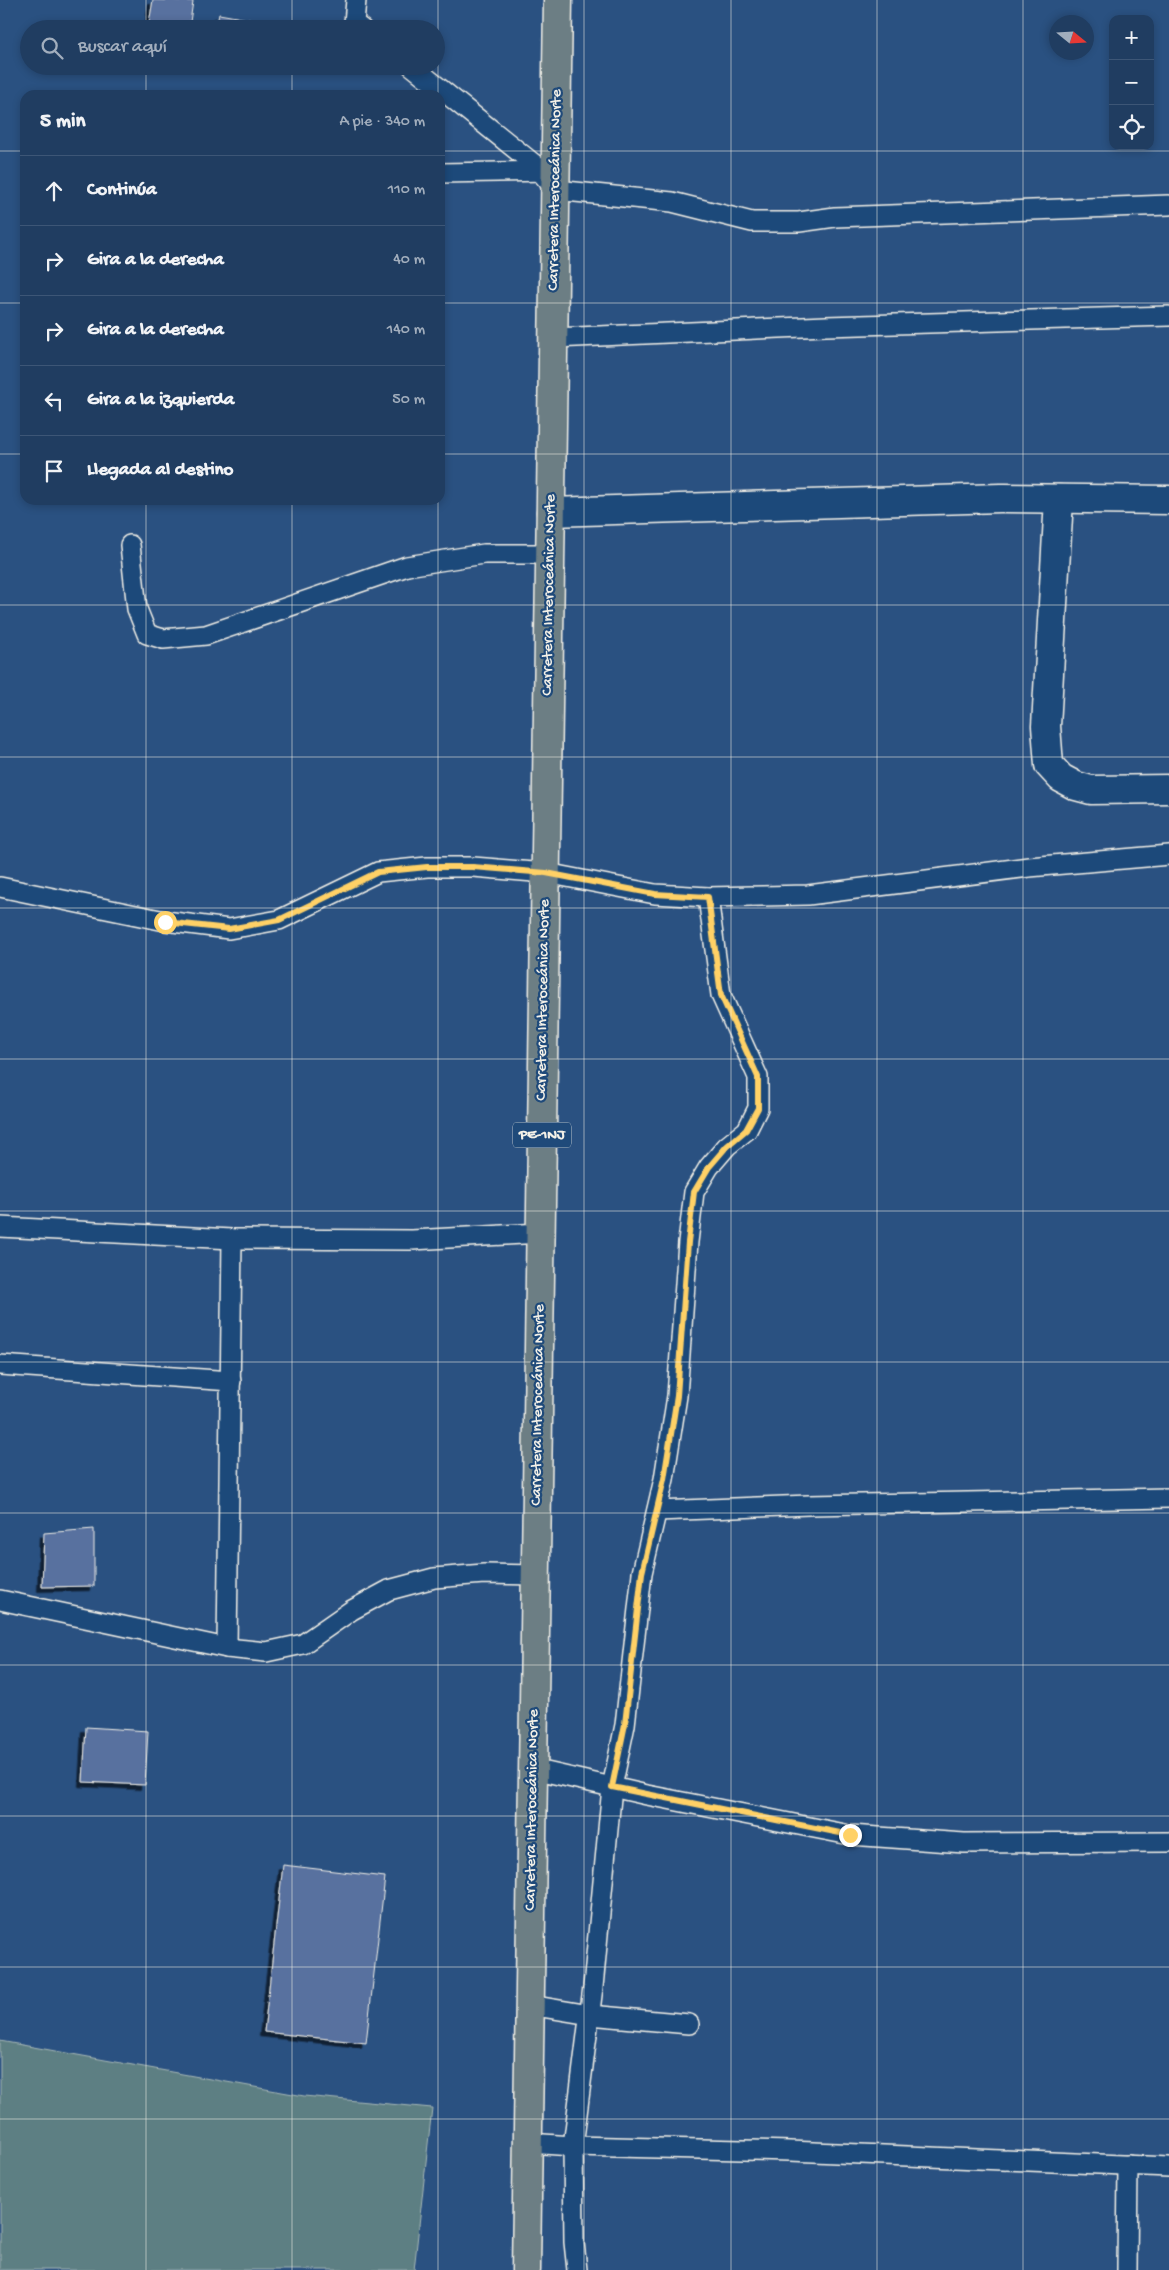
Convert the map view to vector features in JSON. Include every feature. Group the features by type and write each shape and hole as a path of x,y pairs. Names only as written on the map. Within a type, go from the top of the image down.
{"highway":[{"name":"Carretera Interoceánica Norte","path":"526,2270 554,338 551,177 558,0"}],"street":[{"path":"551,512 1000,498 1169,500"},
{"path":"1059,499 1046,726 1049,765 1061,778 1076,786 1091,790 1169,789"}],"lane":[{"path":"354,20 356,0"},
{"path":"423,75 442,90"},
{"path":"445,92 551,177"},
{"path":"445,173 551,177 672,202 752,222 799,222 834,217 1169,205"},
{"path":"554,338 846,326 1169,316"},
{"path":"130,545 136,609 147,634 163,640 206,635 408,566 484,554 551,554"},
{"path":"0,887 165,922 229,929 279,920 378,872 427,867 473,867 546,873 655,894 708,897 808,894 1030,867 1169,855"},
{"path":"577,2270 574,2242 573,2146 590,2015 612,1787 625,1724 642,1573 664,1479 677,1396 688,1242 694,1192 709,1167 727,1146 746,1130 758,1108 758,1077 721,995 708,897"},
{"path":"0,1227 232,1239 412,1240 541,1233"},
{"path":"227,1648 232,1239"},
{"path":"0,1366 231,1381"},
{"path":"656,1511 809,1505 1169,1498"},
{"path":"0,1600 227,1648 266,1652 303,1644 352,1610 389,1590 434,1578 484,1574 536,1575"},
{"path":"533,1769 612,1787 850,1835 964,1843 1169,1842"},
{"path":"530,2005 590,2015 689,2024"},
{"path":"528,2143 573,2146 790,2151 1169,2167"},
{"path":"1126,2270 1128,2166"}],"green space":[{"path":"0,2041 304,2096 432,2108 414,2270 0,2270"}],"building":[{"path":"153,0 193,1 190,20 150,20"},
{"path":"219,14 253,20 218,20"},
{"path":"94,1529 94,1586 42,1587 44,1533"},
{"path":"86,1727 148,1731 145,1785 83,1782"},
{"path":"283,1865 385,1877 366,2043 264,2032"}],"route":[{"path":"165,922 229,929 279,920 320,898 378,872 427,867 473,867 546,873 655,894 708,897 721,995 758,1077 758,1108 746,1130 727,1146 709,1167 694,1192 688,1242 677,1396 664,1479 642,1573 625,1724 612,1787 850,1835"}]}
